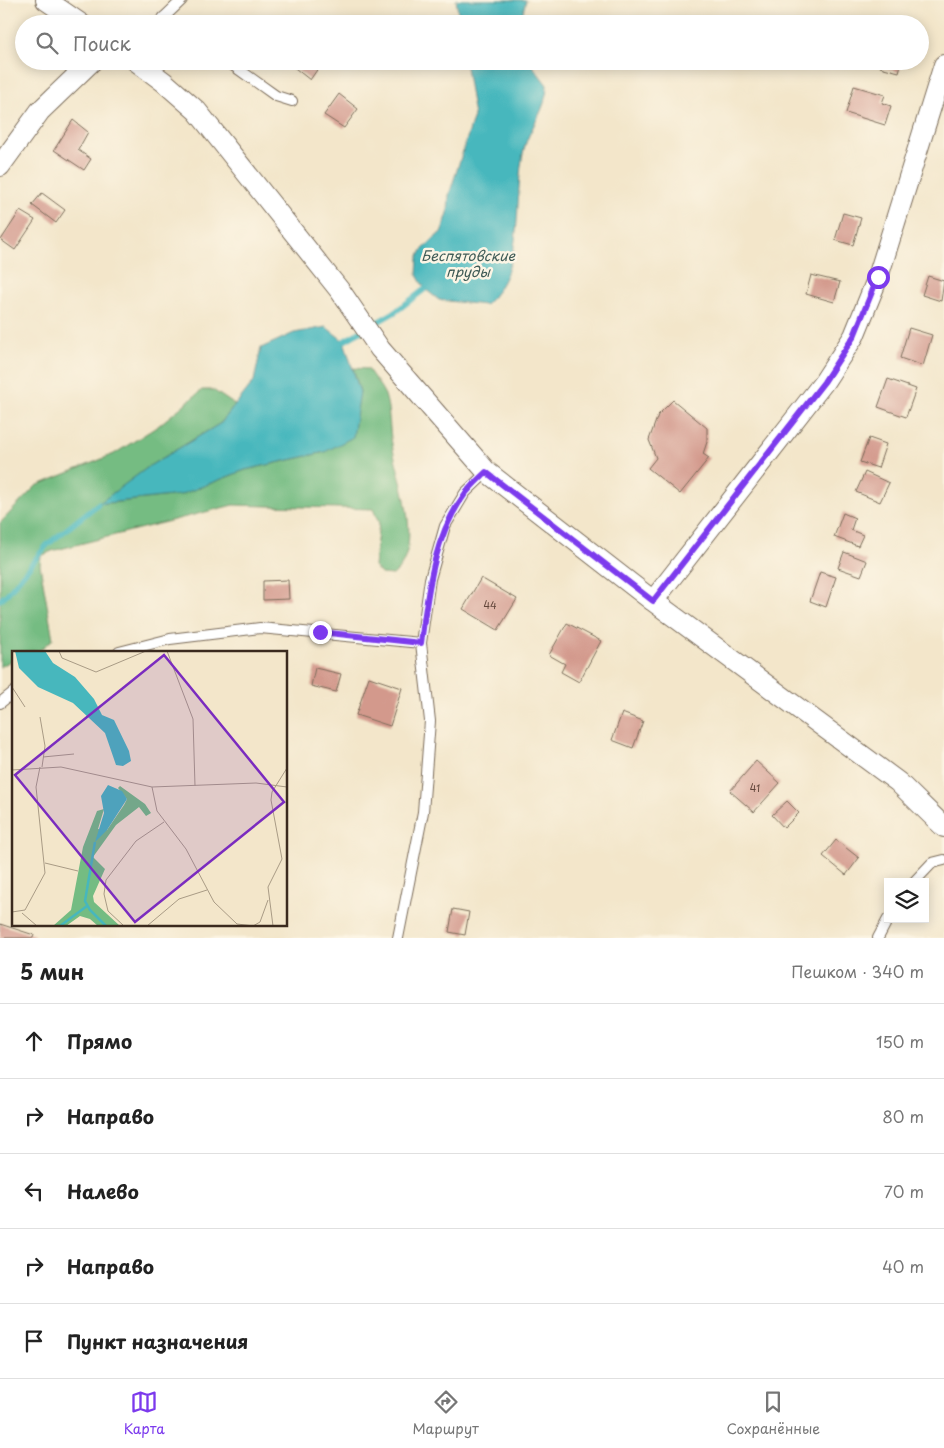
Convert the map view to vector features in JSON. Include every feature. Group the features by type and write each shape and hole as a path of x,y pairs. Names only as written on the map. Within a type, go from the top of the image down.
{"street":[{"path":"46,0 68,15"},
{"path":"653,601 824,382 854,336 878,277 944,65"},
{"path":"0,166 40,111 83,70"},
{"path":"148,70 197,111 341,292 380,349 486,472 653,601 898,782 944,827"}],"lane":[{"path":"166,15 182,0"},
{"path":"240,70 276,96 292,101"},
{"path":"398,938 423,812 429,730 421,643 430,579 445,526 465,493 486,472"},
{"path":"123,651 170,638 260,628 421,643"},
{"path":"0,702 12,693"},
{"path":"918,878 932,864 944,860"},
{"path":"878,938 886,923"}],"green space":[{"path":"353,368 368,369 385,395 392,444 404,493 409,531 408,548 403,563 393,575 381,574 374,566 379,523 373,509 233,505 52,551 41,556 40,565 53,639 39,651 12,651 12,660 0,667 0,523 36,486 114,454 158,426 202,390 213,390 235,405 221,423 151,465 99,504 180,495 245,470 325,452 360,392"}],"water":[{"path":"456,0 526,0 522,15 458,15"},
{"name":"Беспятовские пруды","path":"466,70 536,70 547,85 544,102 524,149 516,232 508,271 499,289 485,305 439,300 425,289 417,275 418,258 422,250 442,231 448,213 449,195 474,116"},
{"path":"326,327 344,341 360,392 353,437 325,452 245,470 180,495 98,504 151,465 221,423 254,381 261,348 294,333"}],"building":[{"path":"297,70 317,70 310,80"},
{"path":"854,86 885,95 882,103 891,106 885,125 846,113"},
{"path":"339,94 358,109 344,128 324,115"},
{"path":"73,120 88,132 78,150 91,159 84,170 54,150"},
{"path":"42,193 65,210 56,223 32,205"},
{"path":"20,211 35,220 15,250 1,240"},
{"path":"843,213 861,218 853,245 835,240"},
{"path":"811,275 840,282 834,302 806,294"},
{"path":"928,276 944,281 941,301 922,295"},
{"path":"909,328 932,335 923,366 900,358"},
{"path":"888,379 916,389 906,417 878,407"},
{"path":"673,400 707,428 707,442 703,454 709,458 680,494 648,468 656,458 649,440 658,415"},
{"path":"869,438 886,444 878,468 860,462"},
{"path":"865,472 889,483 880,502 856,492"},
{"path":"843,513 855,518 851,530 863,535 858,546 834,537"},
{"path":"844,552 867,561 861,576 838,568"},
{"path":"820,572 836,577 826,607 810,601"},
{"path":"481,578 517,599 498,630 463,609"},
{"path":"288,580 289,599 263,600 263,581"},
{"path":"567,623 601,641 579,682 561,672 565,664 549,655"},
{"path":"315,668 341,674 336,692 311,686"},
{"path":"369,677 402,688 390,726 356,715"},
{"path":"622,713 643,721 633,748 612,740"},
{"path":"756,761 780,783 754,812 730,791"},
{"path":"787,801 799,813 784,828 772,815"},
{"path":"836,840 859,858 846,875 823,856"},
{"path":"453,909 469,912 465,935 449,932"},
{"path":"0,924 34,935 33,938 0,938"}],"waterway":[{"path":"344,341 395,312 425,289"},
{"path":"0,600 47,545 98,504"}],"route":[{"path":"320,632 421,643 430,579 445,526 465,493 486,472 653,601 824,382 854,336 878,277"}]}
